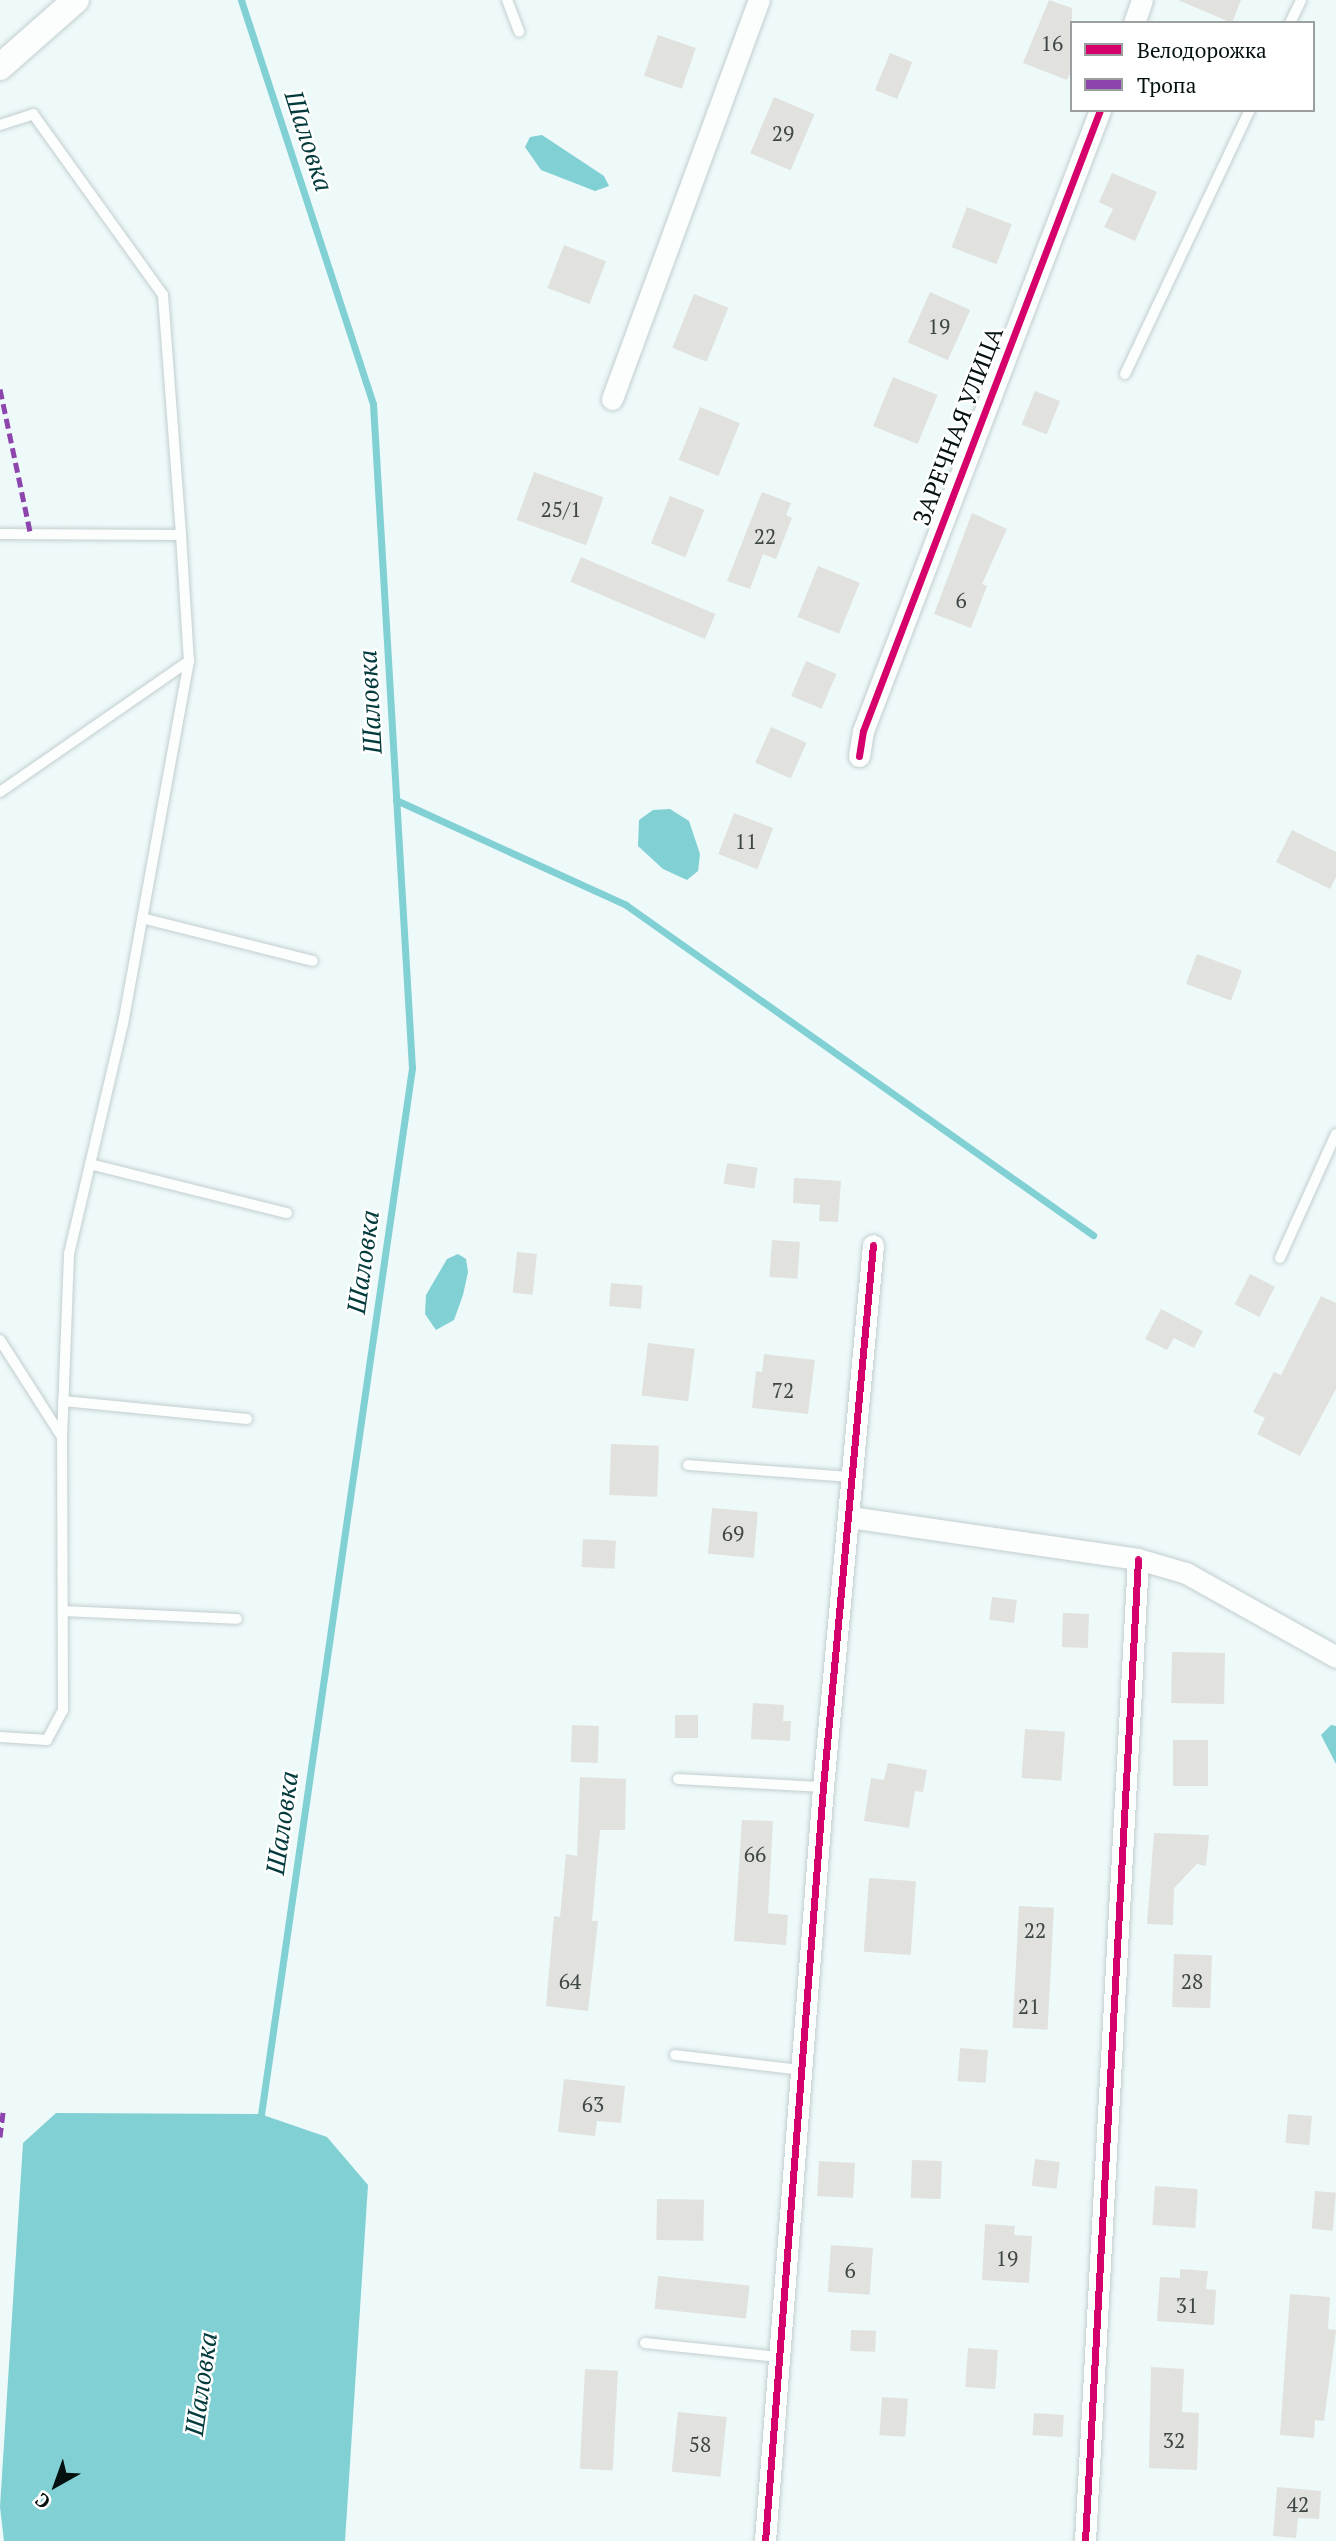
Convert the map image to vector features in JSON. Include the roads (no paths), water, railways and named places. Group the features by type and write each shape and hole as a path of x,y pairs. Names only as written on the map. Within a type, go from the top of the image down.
{"street":[{"path":"0,67 76,0"},
{"path":"612,399 759,0"},
{"path":"1134,21 1142,0"},
{"name":"ЗАРЕЧНАЯ УЛИЦА","path":"859,756 863,731 1099,112"},
{"path":"765,2541 823,1787 873,1245"},
{"path":"850,1517 1139,1559 1186,1573 1336,1657"},
{"path":"1085,2541 1139,1559"}],"lane":[{"path":"507,0 519,32"},
{"path":"1291,21 1301,0"},
{"path":"1125,374 1249,112"},
{"path":"0,125 33,114 163,295 188,661 142,918 69,1254 62,1437 63,1710 47,1740 0,1737"},
{"path":"0,534 181,534"},
{"path":"0,792 188,661"},
{"path":"142,918 313,961"},
{"path":"1280,1258 1336,1134"},
{"path":"90,1164 287,1213"},
{"path":"0,1340 62,1437"},
{"path":"63,1401 247,1419"},
{"path":"688,1465 853,1477"},
{"path":"63,1611 237,1619"},
{"path":"678,1779 823,1787"},
{"path":"674,2055 801,2070"},
{"path":"646,2343 779,2357"}],"water":[{"path":"542,135 604,176 609,186 595,191 541,170 525,147 530,137"},
{"path":"670,809 689,821 700,854 698,871 687,880 663,869 638,846 639,820 653,810"},
{"path":"458,1254 466,1259 468,1272 463,1295 454,1320 436,1330 425,1314 426,1295 447,1259"},
{"path":"1331,1725 1336,1726 1336,1764 1321,1735"},
{"path":"56,2113 260,2114 327,2137 368,2185 345,2541 4,2541 0,2507 23,2143"}],"waterway":[{"name":"Шаловка","path":"241,0 373,404 412,1068 260,2121"},
{"path":"396,800 626,905 1093,1235"}]}
